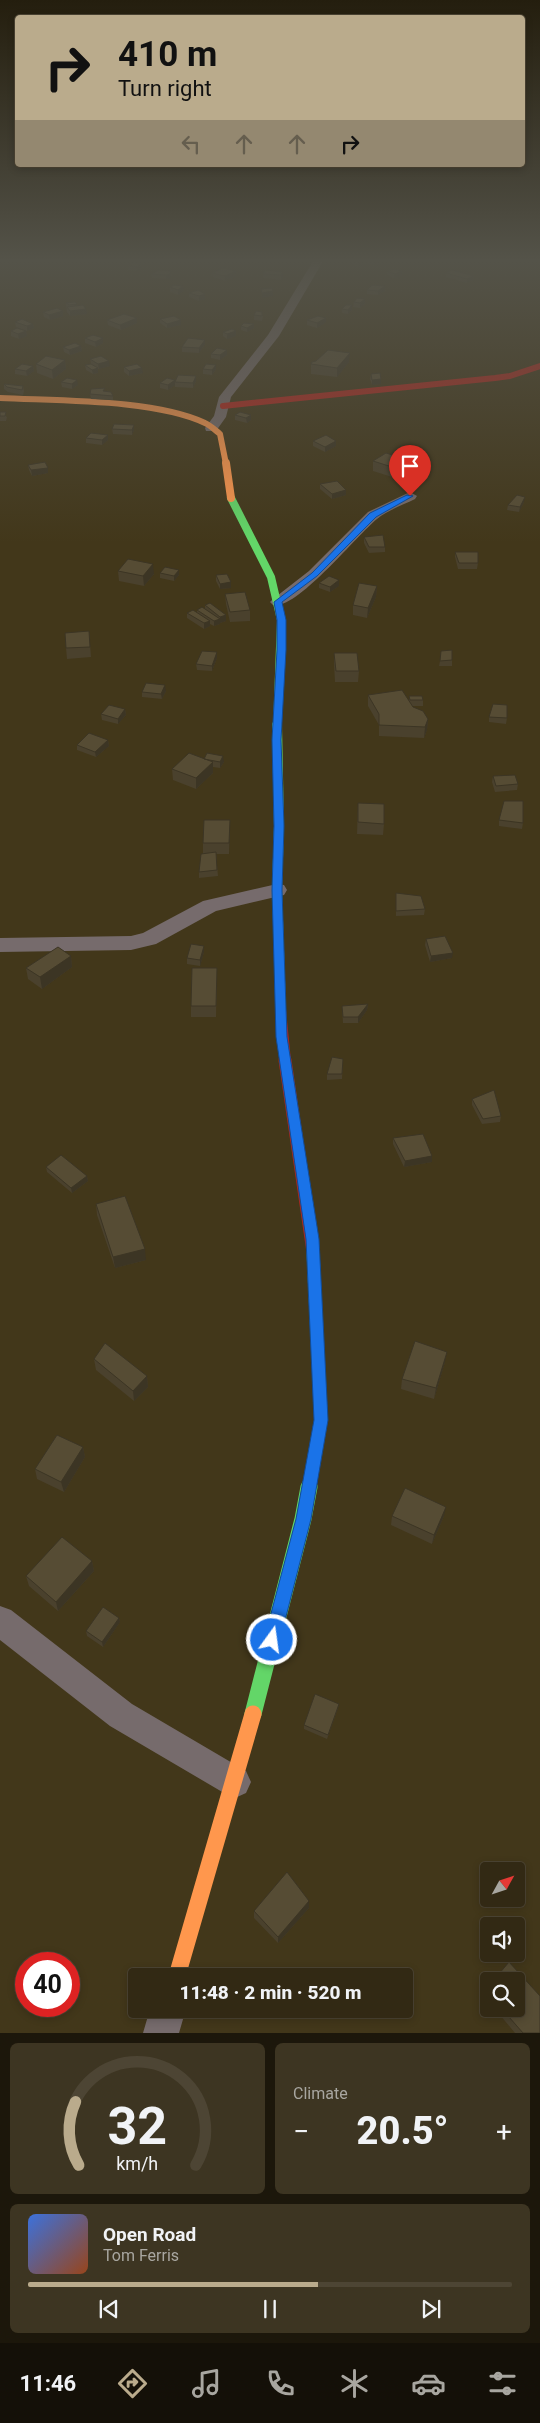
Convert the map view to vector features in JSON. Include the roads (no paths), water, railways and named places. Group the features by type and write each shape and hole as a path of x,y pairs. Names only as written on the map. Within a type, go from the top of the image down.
{"street":[{"path":"211,428 220,417 225,397 260,353"},
{"path":"223,406 297,400 495,378 510,376 540,366"},
{"path":"0,398 142,407 189,416 203,421 220,433 223,441 226,477 231,498 271,577 281,620 276,740 279,826 277,890 282,1037 312,1239 321,1420 303,1519 235,1782 179,1968"},
{"path":"278,602 314,574 373,515 410,496"},
{"path":"0,945 131,943 149,939 210,906 277,890"},
{"path":"0,1621 121,1715 235,1782"},
{"path":"161,2033 165,2018"}]}
